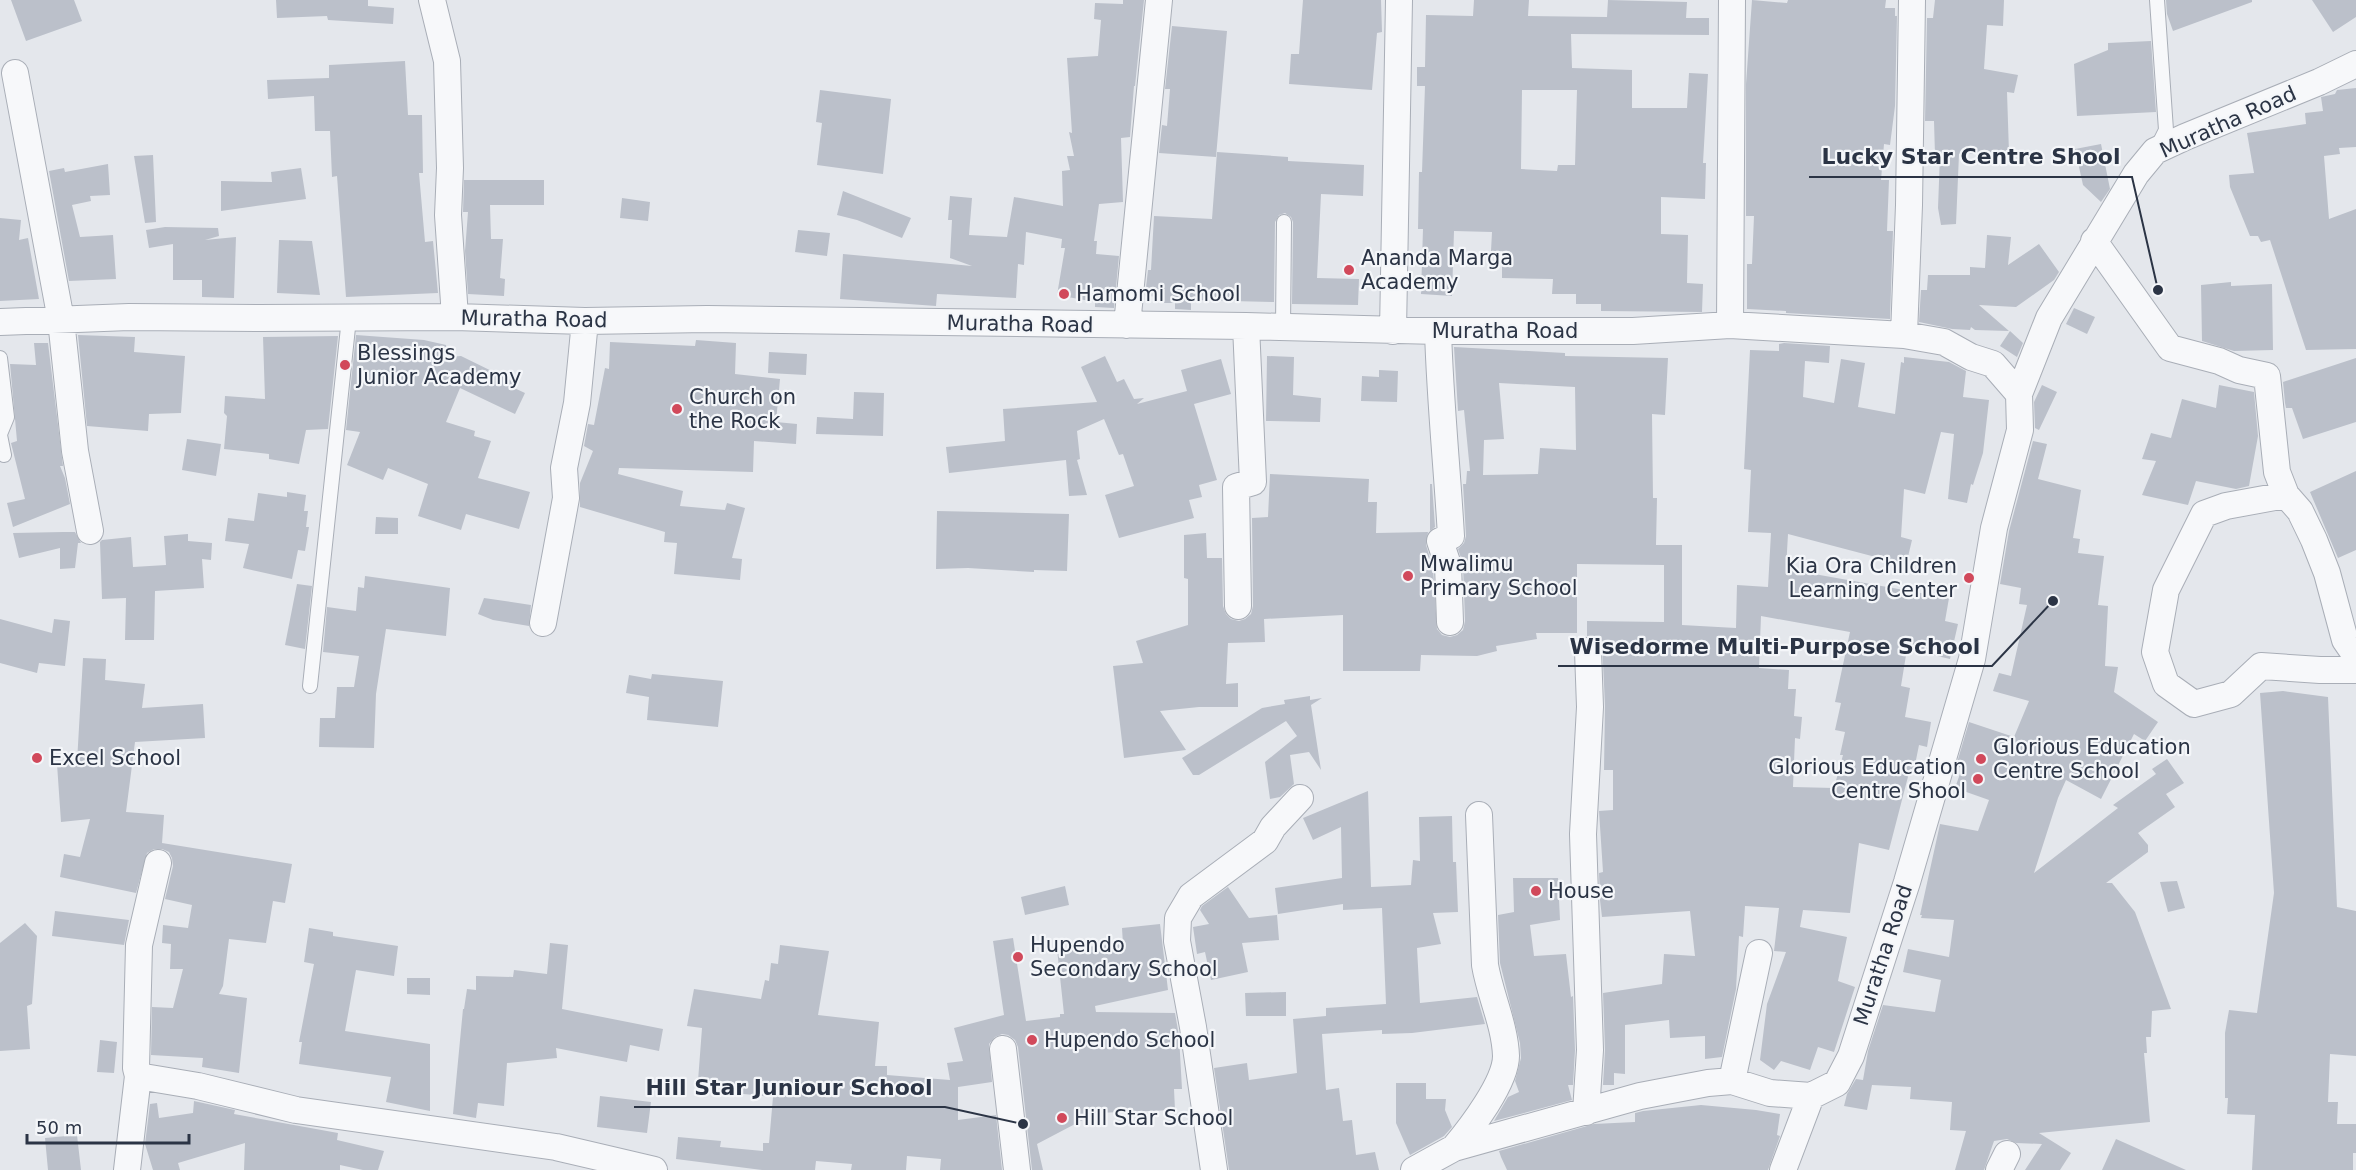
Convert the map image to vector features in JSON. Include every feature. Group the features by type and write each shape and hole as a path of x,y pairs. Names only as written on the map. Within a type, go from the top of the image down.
{"street":[{"path":"432,0 447,62 450,168 448,215 455,317"},
{"path":"1126,325 1159,0"},
{"path":"1393,331 1399,0"},
{"path":"1730,325 1732,0"},
{"path":"1904,335 1909,205 1912,0"},
{"name":"Muratha Road","path":"1811,1096 1837,1083 1851,1056 1907,882 1972,659 1994,528 2020,430 2019,394 2049,318 2136,174 2155,152 2356,64"},
{"path":"15,73 61,320 75,451 90,531"},
{"path":"2094,241 2170,348 2219,361 2239,370 2267,376 2277,472 2286,495 2300,512 2314,540 2327,573 2345,640 2356,656"},
{"name":"Muratha Road","path":"0,322 129,316 455,317 585,321 707,319 1246,326 1393,331 1633,331 1730,325 1904,335 1944,342 1971,357 1993,364 2019,394"},
{"path":"543,623 566,498 564,468 577,403 585,321"},
{"path":"1238,606 1236,487 1253,482 1246,326"},
{"path":"1438,331 1440,406 1448,477 1450,536 1440,541 1449,566 1450,622"},
{"path":"2286,495 2226,506 2204,514 2166,590 2159,620 2155,652 2166,684 2194,704 2231,694 2261,666 2356,670"},
{"path":"1586,1112 1590,1050 1583,834 1590,707 1588,651"},
{"path":"1214,1170 1178,940 1178,918 1191,896 1265,841 1273,827 1300,798"},
{"path":"1454,1148 1475,1123 1501,1078 1506,1055 1502,1030 1488,986 1485,965 1479,815"},
{"path":"127,1170 138,1076 136,1068 139,945 158,863"},
{"path":"1732,1081 1759,953"},
{"path":"1003,1049 1017,1170"},
{"path":"138,1076 198,1086 296,1110 556,1148 654,1170"},
{"path":"1414,1170 1454,1148 1640,1096 1708,1083 1732,1081 1770,1093 1811,1096 1783,1170"}],"lane":[{"path":"2155,152 2166,130 2157,0"},
{"path":"1283,328 1284,222"},
{"path":"310,686 349,318"},
{"path":"0,358 7,417 0,434 4,456"}],"building":[{"path":"11,0 74,0 82,21 26,41"},
{"path":"276,0 368,0 368,6 394,8 393,24 328,20 327,16 277,18"},
{"path":"1123,0 1144,0 1130,137 1121,138 1123,202 1099,204 1094,241 1097,241 1096,254 1119,256 1114,308 1095,307 1095,302 1057,295 1065,248 1061,248 1062,239 1026,232 1024,265 1018,264 1016,298 937,294 936,306 840,299 843,254 972,266 950,258 952,220 948,220 950,196 972,198 969,235 1007,237 1014,197 1063,206 1062,171 1070,170 1067,156 1074,156 1069,132 1072,133 1067,58 1098,56 1101,20 1094,19 1095,3 1123,4"},
{"path":"1303,0 1381,0 1382,32 1377,33 1372,90 1289,84 1291,54 1299,54"},
{"path":"1474,0 1529,0 1528,16 1607,17 1608,0 1687,2 1686,18 1709,18 1709,35 1571,34 1572,68 1632,70 1632,108 1687,108 1689,73 1708,74 1703,163 1706,163 1705,199 1661,197 1661,234 1688,235 1687,283 1703,284 1702,312 1601,311 1601,304 1576,304 1576,294 1552,294 1553,279 1502,278 1502,251 1491,251 1492,232 1454,231 1452,296 1421,294 1423,229 1418,229 1419,172 1422,172 1425,86 1417,86 1417,67 1425,67 1426,15 1473,16","holes":["1522,90 1577,90 1575,165 1558,165 1557,171 1521,169"]},
{"path":"1752,0 1787,3 1788,0 1886,0 1885,8 1895,8 1895,16 1897,16 1895,106 1890,145 1884,144 1881,180 1889,180 1887,231 1893,231 1890,319 1747,309 1747,264 1752,264 1754,216 1746,216 1746,84"},
{"path":"1935,0 2004,0 2003,26 1987,25 1984,69 2018,75 2014,93 2007,92 2009,153 1959,154 1956,224 1941,225 1938,208 1940,155 1935,155 1934,121 1925,121 1927,18 1933,18"},
{"path":"2166,0 2252,0 2252,2 2173,31 2167,14"},
{"path":"2312,0 2356,0 2356,17 2333,32"},
{"path":"1172,26 1227,31 1216,157 1159,153 1162,125 1167,126 1170,89 1165,89"},
{"path":"2151,41 2156,112 2077,116 2074,64 2108,50 2108,43"},
{"path":"405,61 408,115 422,115 423,173 419,173 425,242 433,241 438,293 346,297 337,176 332,177 330,131 315,131 314,96 268,99 267,80 329,78 329,65"},
{"path":"2356,88 2356,147 2339,148 2340,154 2324,156 2329,219 2356,209 2356,349 2306,350 2270,240 2261,242 2258,236 2250,236 2230,187 2229,175 2254,173 2247,133 2306,124 2305,113 2323,111 2321,97 2335,94 2337,90"},
{"path":"820,90 891,99 883,174 817,165 822,123 816,122"},
{"path":"2101,144 2110,189 2101,202 2083,185 2075,149"},
{"path":"1217,152 1288,157 1288,161 1364,165 1363,196 1321,194 1317,278 1359,279 1358,305 1292,304 1293,222 1291,217 1285,213 1279,215 1275,222 1274,302 1191,300 1191,310 1175,309 1175,303 1163,303 1163,297 1145,296 1148,270 1151,270 1154,216 1212,219"},
{"path":"153,155 156,222 145,223 134,156"},
{"path":"108,164 110,195 90,196 91,201 72,205 80,237 113,235 116,279 69,281 49,171 64,168 65,172"},
{"path":"301,168 306,199 221,211 221,181 272,182 271,172"},
{"path":"464,180 544,180 544,205 490,205 491,239 503,239 500,278 505,279 504,296 468,294 465,251 468,212 463,212"},
{"path":"843,191 911,218 902,238 857,220 837,215"},
{"path":"622,198 650,202 648,221 620,218"},
{"path":"0,218 21,220 19,240 28,238 39,299 0,301"},
{"path":"165,227 218,228 219,236 205,240 236,237 234,298 202,297 202,280 173,280 173,244 149,248 146,230"},
{"path":"798,230 830,233 827,256 795,252"},
{"path":"1987,235 2011,237 2008,265 2039,244 2059,272 2054,280 2016,307 1979,305 2009,331 1975,330 1971,327 1970,330 1952,329 1919,322 1921,290 1927,290 1928,275 1970,275 1970,267 1985,268"},
{"path":"279,240 312,241 320,295 277,293"},
{"path":"2231,282 2231,286 2272,284 2273,350 2234,351 2202,341 2201,285"},
{"path":"2074,308 2095,317 2087,334 2066,324"},
{"path":"2010,331 2023,343 2017,357 2000,346"},
{"path":"78,335 135,337 134,352 185,356 181,413 149,414 148,431 87,426"},
{"path":"356,335 424,340 446,345 448,357 461,356 514,382 512,387 525,393 515,414 460,388 446,422 475,431 474,436 491,441 478,478 530,492 519,529 466,514 461,530 418,516 428,484 388,468 383,480 347,465 360,432 346,430"},
{"path":"338,336 328,429 306,430 299,464 269,459 269,454 224,449 227,416 224,413 225,396 265,399 263,337"},
{"path":"696,340 736,343 735,374 780,379 776,422 797,424 796,444 754,441 753,472 619,468 618,474 683,491 680,506 725,510 727,503 745,508 732,558 742,559 740,580 674,574 677,543 664,542 665,532 580,507 580,483 593,451 584,446 588,424 594,425 605,368 609,369 610,342 695,346"},
{"path":"34,343 48,343 63,466 60,466 70,504 13,527 7,503 25,499 11,443 17,441 10,364 36,365"},
{"path":"1779,344 1830,346 1829,363 1805,361 1803,397 1834,403 1841,359 1865,363 1858,407 1895,414 1901,362 1904,363 1904,357 1949,362 1966,371 1963,397 1989,400 1983,453 1973,485 1971,484 1967,503 1948,499 1954,434 1941,432 1925,494 1904,489 1901,537 1912,540 1906,565 1788,534 1786,569 1949,598 1945,621 1958,624 1950,659 1907,649 1901,686 1910,688 1905,717 1931,722 1927,747 1919,745 1914,770 1910,769 1889,850 1859,843 1850,913 1803,910 1800,927 1847,937 1838,981 1855,987 1834,1052 1818,1047 1810,1070 1781,1061 1774,1070 1760,1060 1767,1004 1786,952 1774,951 1779,908 1745,906 1743,937 1739,936 1736,989 1722,1057 1705,1059 1705,1036 1670,1038 1669,1020 1625,1025 1625,1074 1614,1073 1614,1085 1603,1085 1605,1050 1603,993 1662,984 1664,954 1695,956 1690,911 1602,917 1600,900 1599,873 1603,872 1599,811 1613,810 1613,770 1604,770 1605,706 1602,641 1587,636 1587,621 1664,622 1664,565 1577,564 1577,633 1536,633 1537,639 1496,646 1497,651 1477,656 1421,655 1420,671 1343,671 1343,615 1264,619 1265,642 1228,643 1226,684 1238,683 1238,707 1199,707 1160,711 1186,750 1124,758 1113,666 1143,663 1136,641 1188,625 1188,579 1184,578 1184,535 1206,533 1207,558 1222,558 1223,606 1226,614 1231,619 1239,621 1251,614 1253,606 1252,518 1268,517 1270,474 1369,479 1368,502 1377,502 1376,533 1428,532 1426,545 1433,568 1437,629 1442,635 1450,637 1463,630 1465,621 1463,564 1458,549 1464,543 1466,536 1463,484 1466,484 1467,471 1470,471 1464,410 1458,411 1454,347 1565,353 1565,356 1668,358 1665,415 1652,414 1653,498 1657,498 1656,545 1682,545 1682,625 1736,628 1737,585 1768,587 1771,533 1748,532 1751,470 1744,469 1750,350 1779,351","holes":["1499,383 1575,387 1576,450 1540,448 1538,474 1483,475 1484,440 1504,439","1761,616 1850,632 1835,702 1841,703 1835,730 1845,732 1840,755 1843,755 1834,788 1793,787 1795,738 1800,739 1802,717 1794,716 1796,689 1788,689 1789,670 1759,668"]},
{"path":"769,352 807,354 806,375 768,373"},
{"path":"1105,356 1117,382 1124,379 1134,399 1144,398 1137,404 1187,391 1181,370 1221,359 1231,394 1194,404 1217,480 1199,485 1202,497 1189,500 1194,518 1119,538 1105,495 1134,486 1123,454 1119,455 1104,419 1077,431 1080,459 1077,460 1087,495 1069,496 1066,460 949,473 946,447 1005,441 1003,409 1097,402 1081,367"},
{"path":"1267,356 1294,357 1293,395 1321,398 1320,422 1266,421"},
{"path":"2356,358 2356,422 2303,439 2292,408 2286,408 2283,382"},
{"path":"1379,370 1398,371 1397,402 1361,401 1362,376 1379,377"},
{"path":"2042,385 2057,392 2039,430 2035,428 2034,402"},
{"path":"2219,385 2254,392 2258,436 2249,486 2236,489 2196,481 2188,505 2142,495 2156,461 2142,459 2151,433 2171,438 2182,399 2216,408"},
{"path":"854,392 884,393 883,436 816,434 817,417 853,419"},
{"path":"187,439 221,444 216,476 182,470"},
{"path":"2033,441 2047,444 2038,479 2081,490 2073,538 2080,539 2078,553 2104,556 2098,605 2108,606 2105,666 2118,667 2114,692 2158,722 2145,741 2134,734 2101,799 2066,780 2034,873 2118,808 2113,805 2156,774 2152,769 2167,759 2184,783 2166,794 2175,807 2138,833 2148,845 2148,852 2106,883 2112,883 2135,912 2171,1009 2152,1011 2151,1037 2146,1037 2147,1053 2144,1053 2150,1122 2039,1133 2071,1153 2060,1170 2025,1170 2042,1144 2016,1143 2007,1139 1994,1141 1984,1170 1955,1170 1966,1131 1950,1130 1952,1102 1910,1099 1911,1087 1872,1085 1867,1110 1844,1106 1847,1094 1856,1079 1863,1080 1868,1051 1883,1005 1935,1012 1941,980 1903,972 1908,949 1949,957 1954,920 1921,918 1922,915 1920,915 1940,824 1978,831 1989,800 1955,788 1962,768 1956,766 1969,722 2014,737 2029,701 1993,691 1999,673 2011,676 2027,605 2019,604 2021,588 2000,584 2009,531"},
{"path":"2356,471 2356,550 2338,558 2310,492"},
{"path":"1430,484 1432,484 1435,527 1430,531"},
{"path":"287,492 306,495 304,511 308,511 306,527 309,527 305,551 298,550 292,579 243,568 249,544 225,541 228,518 254,521 258,493 287,497"},
{"path":"937,511 1069,514 1067,571 936,569"},
{"path":"376,517 398,518 398,534 375,534"},
{"path":"75,532 81,543 78,543 75,568 60,569 60,548 19,558 13,533"},
{"path":"188,534 188,541 212,543 211,560 202,559 204,588 155,591 154,640 125,640 126,598 102,599 100,542 131,537 133,567 166,565 164,536"},
{"path":"365,576 450,588 446,636 386,629 376,694 374,748 319,747 320,718 335,718 337,687 354,687 359,656 323,652 327,607 356,611 358,587 364,588"},
{"path":"297,584 312,586 305,649 285,645"},
{"path":"484,598 531,605 529,626 493,620 478,614"},
{"path":"0,619 52,633 54,619 70,621 65,666 39,663 37,673 0,663"},
{"path":"83,658 106,659 105,680 145,684 142,708 203,704 205,738 135,742 126,812 164,815 162,843 292,864 285,903 273,901 266,943 229,939 223,986 219,994 247,998 239,1073 202,1067 203,1058 151,1055 152,1007 173,1008 183,969 170,969 171,944 162,943 163,925 188,928 192,905 165,899 173,866 169,852 154,849 147,853 136,893 60,877 64,854 80,857 90,819 61,822 57,764 77,762"},
{"path":"652,674 723,681 718,727 647,720 649,697 626,693 629,675 651,679"},
{"path":"2283,691 2328,697 2337,907 2356,911 2356,1056 2330,1054 2328,1102 2338,1102 2337,1124 2356,1124 2356,1153 2353,1153 2353,1170 2252,1170 2255,1115 2227,1114 2225,1033 2229,1010 2257,1013 2274,893 2260,693"},
{"path":"1310,696 1310,700 1322,698 1311,705 1321,770 1309,752 1290,755 1294,784 1280,797 1270,799 1265,762 1297,736 1286,721 1199,775 1193,775 1182,758 1262,708 1285,704 1284,700"},
{"path":"1368,791 1371,887 1411,885 1413,860 1420,861 1419,817 1452,816 1453,862 1456,862 1458,912 1433,913 1441,944 1417,948 1420,1003 1477,997 1485,1024 1412,1033 1382,1034 1382,1030 1322,1034 1326,1090 1339,1088 1343,1121 1352,1120 1356,1155 1375,1152 1379,1170 1229,1170 1214,1068 1247,1063 1249,1080 1297,1073 1293,1019 1326,1016 1326,1008 1386,1004 1382,908 1343,910 1343,904 1278,914 1275,888 1342,878 1341,827 1313,840 1303,818"},
{"path":"1513,878 1558,878 1560,920 1530,925 1534,956 1566,954 1571,997 1573,996 1575,1050 1573,1085 1568,1085 1572,1100 1494,1121 1508,1097 1519,1092 1515,1081 1521,1058 1520,1043 1500,963 1498,915 1514,912"},
{"path":"2177,881 2185,908 2168,912 2160,882"},
{"path":"1065,886 1069,905 1025,915 1021,897"},
{"path":"1228,887 1249,918 1277,915 1279,940 1242,943 1248,972 1211,980 1205,952 1197,954 1193,927 1209,924 1200,910 1202,906"},
{"path":"55,911 129,920 124,945 52,936"},
{"path":"25,923 37,936 32,1004 27,1006 30,1049 0,1051 0,943"},
{"path":"1160,924 1168,990 1095,1006 1096,1012 1175,1013 1179,1036 1182,1089 1174,1089 1175,1110 1096,1113 1037,1144 1043,1170 1032,1170 1018,1047 1015,1040 1002,1034 995,1037 989,1044 992,1082 958,1087 958,1120 996,1115 1002,1170 940,1170 941,1159 907,1156 906,1170 851,1170 852,1164 816,1161 815,1170 762,1170 676,1159 678,1137 721,1141 720,1147 763,1151 763,1143 769,1143 773,1097 723,1092 723,1084 698,1081 702,1028 687,1026 694,989 761,999 765,980 769,981 771,963 778,964 780,945 829,951 818,1015 879,1022 875,1066 887,1066 887,1075 950,1080 947,1063 963,1061 954,1028 1004,1015 993,941 1013,938 1026,1021 1060,1017 1060,1014 1064,1014 1057,949 1123,944 1122,928"},
{"path":"309,928 333,932 333,936 398,946 394,976 356,970 345,1031 430,1044 430,1111 386,1102 391,1077 299,1064 302,1042 299,1042 314,964 304,962"},
{"path":"550,943 568,945 562,1009 663,1029 659,1051 630,1045 627,1062 556,1048 557,1058 507,1063 504,1106 478,1103 476,1118 453,1114 467,989 476,990 476,976 513,977 514,970 547,974"},
{"path":"407,978 430,978 430,995 407,994"},
{"path":"1286,992 1286,1016 1246,1016 1245,993"},
{"path":"100,1040 117,1042 114,1073 97,1072"},
{"path":"1396,1083 1426,1083 1426,1099 1446,1099 1445,1110 1452,1127 1444,1136 1410,1155 1396,1123"},
{"path":"600,1096 651,1102 647,1133 597,1127"},
{"path":"194,1101 235,1110 234,1114 338,1133 337,1140 384,1151 378,1170 363,1170 340,1165 340,1170 244,1170 245,1143 178,1163 180,1170 153,1170 145,1144 150,1104 157,1103 159,1118 193,1113"},
{"path":"1701,1105 1780,1114 1777,1135 1780,1136 1768,1170 1507,1170 1499,1151 1594,1124 1635,1122 1635,1113 1643,1111"},
{"path":"77,1135 81,1170 48,1170 45,1138"},
{"path":"2116,1139 2186,1170 2102,1170"}],"place":[{"name":"Ananda Marga Academy","path":"1349,270"},
{"name":"Lucky Star Centre Shool","path":"2158,290"},
{"name":"Hamomi School","path":"1064,294"},
{"name":"Blessings Junior Academy","path":"345,365"},
{"name":"Church on the Rock","path":"677,409"},
{"name":"Mwalimu Primary School","path":"1408,576"},
{"name":"Kia Ora Children Learning Center","path":"1969,578"},
{"name":"Wisedorme Multi-Purpose School","path":"2053,601"},
{"name":"Excel School","path":"37,758"},
{"name":"Glorious Education Centre School","path":"1981,759"},
{"name":"Glorious Education Centre Shool","path":"1978,779"},
{"name":"House","path":"1536,891"},
{"name":"Hupendo Secondary School","path":"1018,957"},
{"name":"Hupendo School","path":"1032,1040"},
{"name":"Hill Star School","path":"1062,1118"},
{"name":"Hill Star Juniour School","path":"1023,1124"}]}
